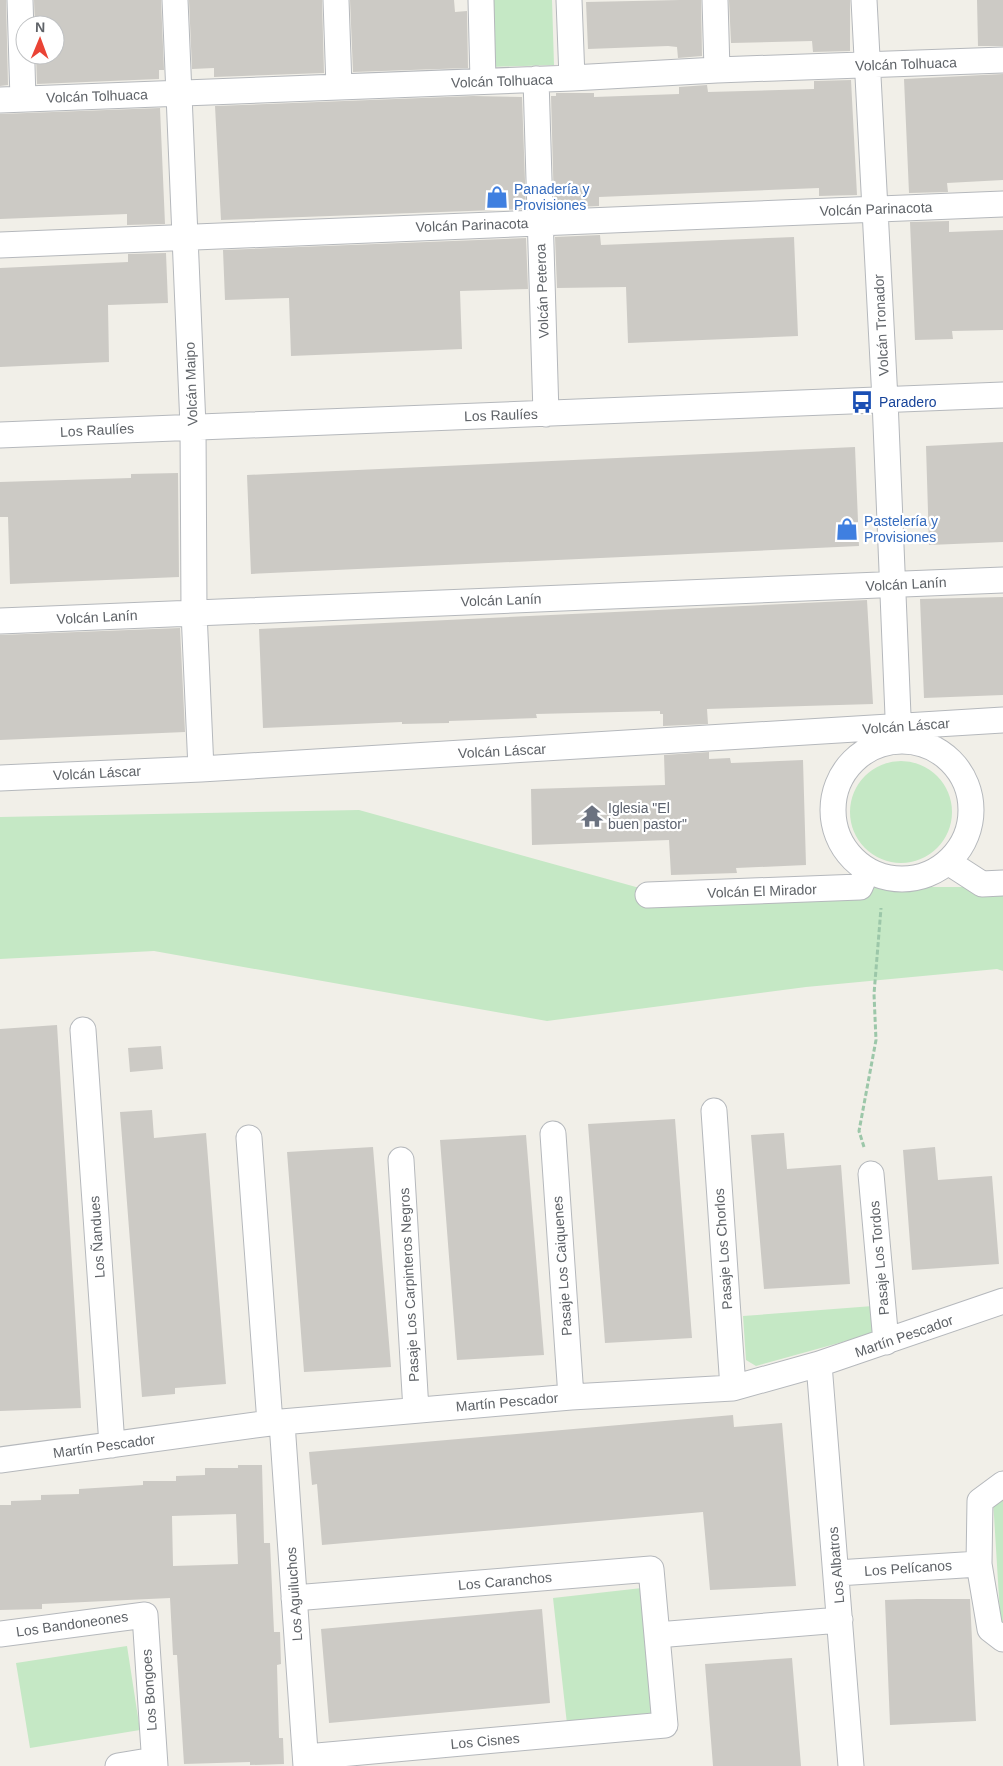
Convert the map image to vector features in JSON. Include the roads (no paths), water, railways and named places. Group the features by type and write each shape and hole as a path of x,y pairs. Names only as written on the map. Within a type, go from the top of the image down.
{"street":[{"path":"12,100 20,0"},
{"name":"Volcán Maipo","path":"175,0 193,426 194,612 200,769"},
{"path":"336,0 339,87"},
{"path":"481,0 483,81"},
{"path":"569,0 572,78"},
{"path":"715,0 717,70"},
{"name":"Volcán Tronador","path":"864,0 885,400 899,734"},
{"name":"Volcán Tolhuaca","path":"12,100 572,78 717,70 1003,60"},
{"name":"Volcán Peteroa","path":"536,79 546,414"},
{"name":"Volcán Parinacota","path":"0,245 1003,204"},
{"name":"Los Raulíes","path":"0,435 1003,395"},
{"name":"Volcán Lanín","path":"0,621 1003,580"},
{"name":"Volcán Láscar","path":"0,778 899,734 1003,720"},
{"path":"899,734 940,752 956,766 966,784 971,805 970,826 962,846 948,862 934,872 918,878 900,880 875,874 849,857 837,838 832,816 833,794 842,773 857,756 899,734"},
{"path":"948,862 982,884 1003,883"},
{"name":"Volcán El Mirador","path":"648,895 860,886 875,874"},
{"name":"Los Ñandues","path":"83,1030 112,1445"},
{"name":"Pasaje Los Chorlos","path":"714,1111 733,1388"},
{"name":"Pasaje Los Caiquenes","path":"553,1134 571,1397"},
{"name":"Los Aguiluchos","path":"249,1138 294,1598 306,1761"},
{"name":"Pasaje Los Carpinteros Negros","path":"401,1160 416,1410"},
{"name":"Pasaje Los Tordos","path":"871,1174 886,1342"},
{"name":"Martín Pescador","path":"0,1460 276,1423 571,1397 733,1388 819,1364 1003,1301"},
{"name":"Los Albatros","path":"819,1364 852,1766"},
{"path":"1003,1484 980,1501 979,1564 990,1629 1003,1639"},
{"name":"Los Pelícanos","path":"837,1573 979,1564"},
{"name":"Los Caranchos","path":"294,1598 651,1570 665,1725"},
{"name":"Los Bandoneones","path":"0,1634 145,1615"},
{"name":"Los Bongoes","path":"145,1615 154,1763"},
{"path":"657,1635 840,1620"},
{"name":"Los Cisnes","path":"306,1761 665,1725"},
{"path":"118,1766 154,1763"}],"place":[{"name":"Panadería y Provisiones","path":"497,197"},
{"name":"Paradero","path":"862,402"},
{"name":"Pastelería y Provisiones","path":"847,529"},
{"name":"Iglesia \"El buen pastor\"","path":"592,816"}]}
